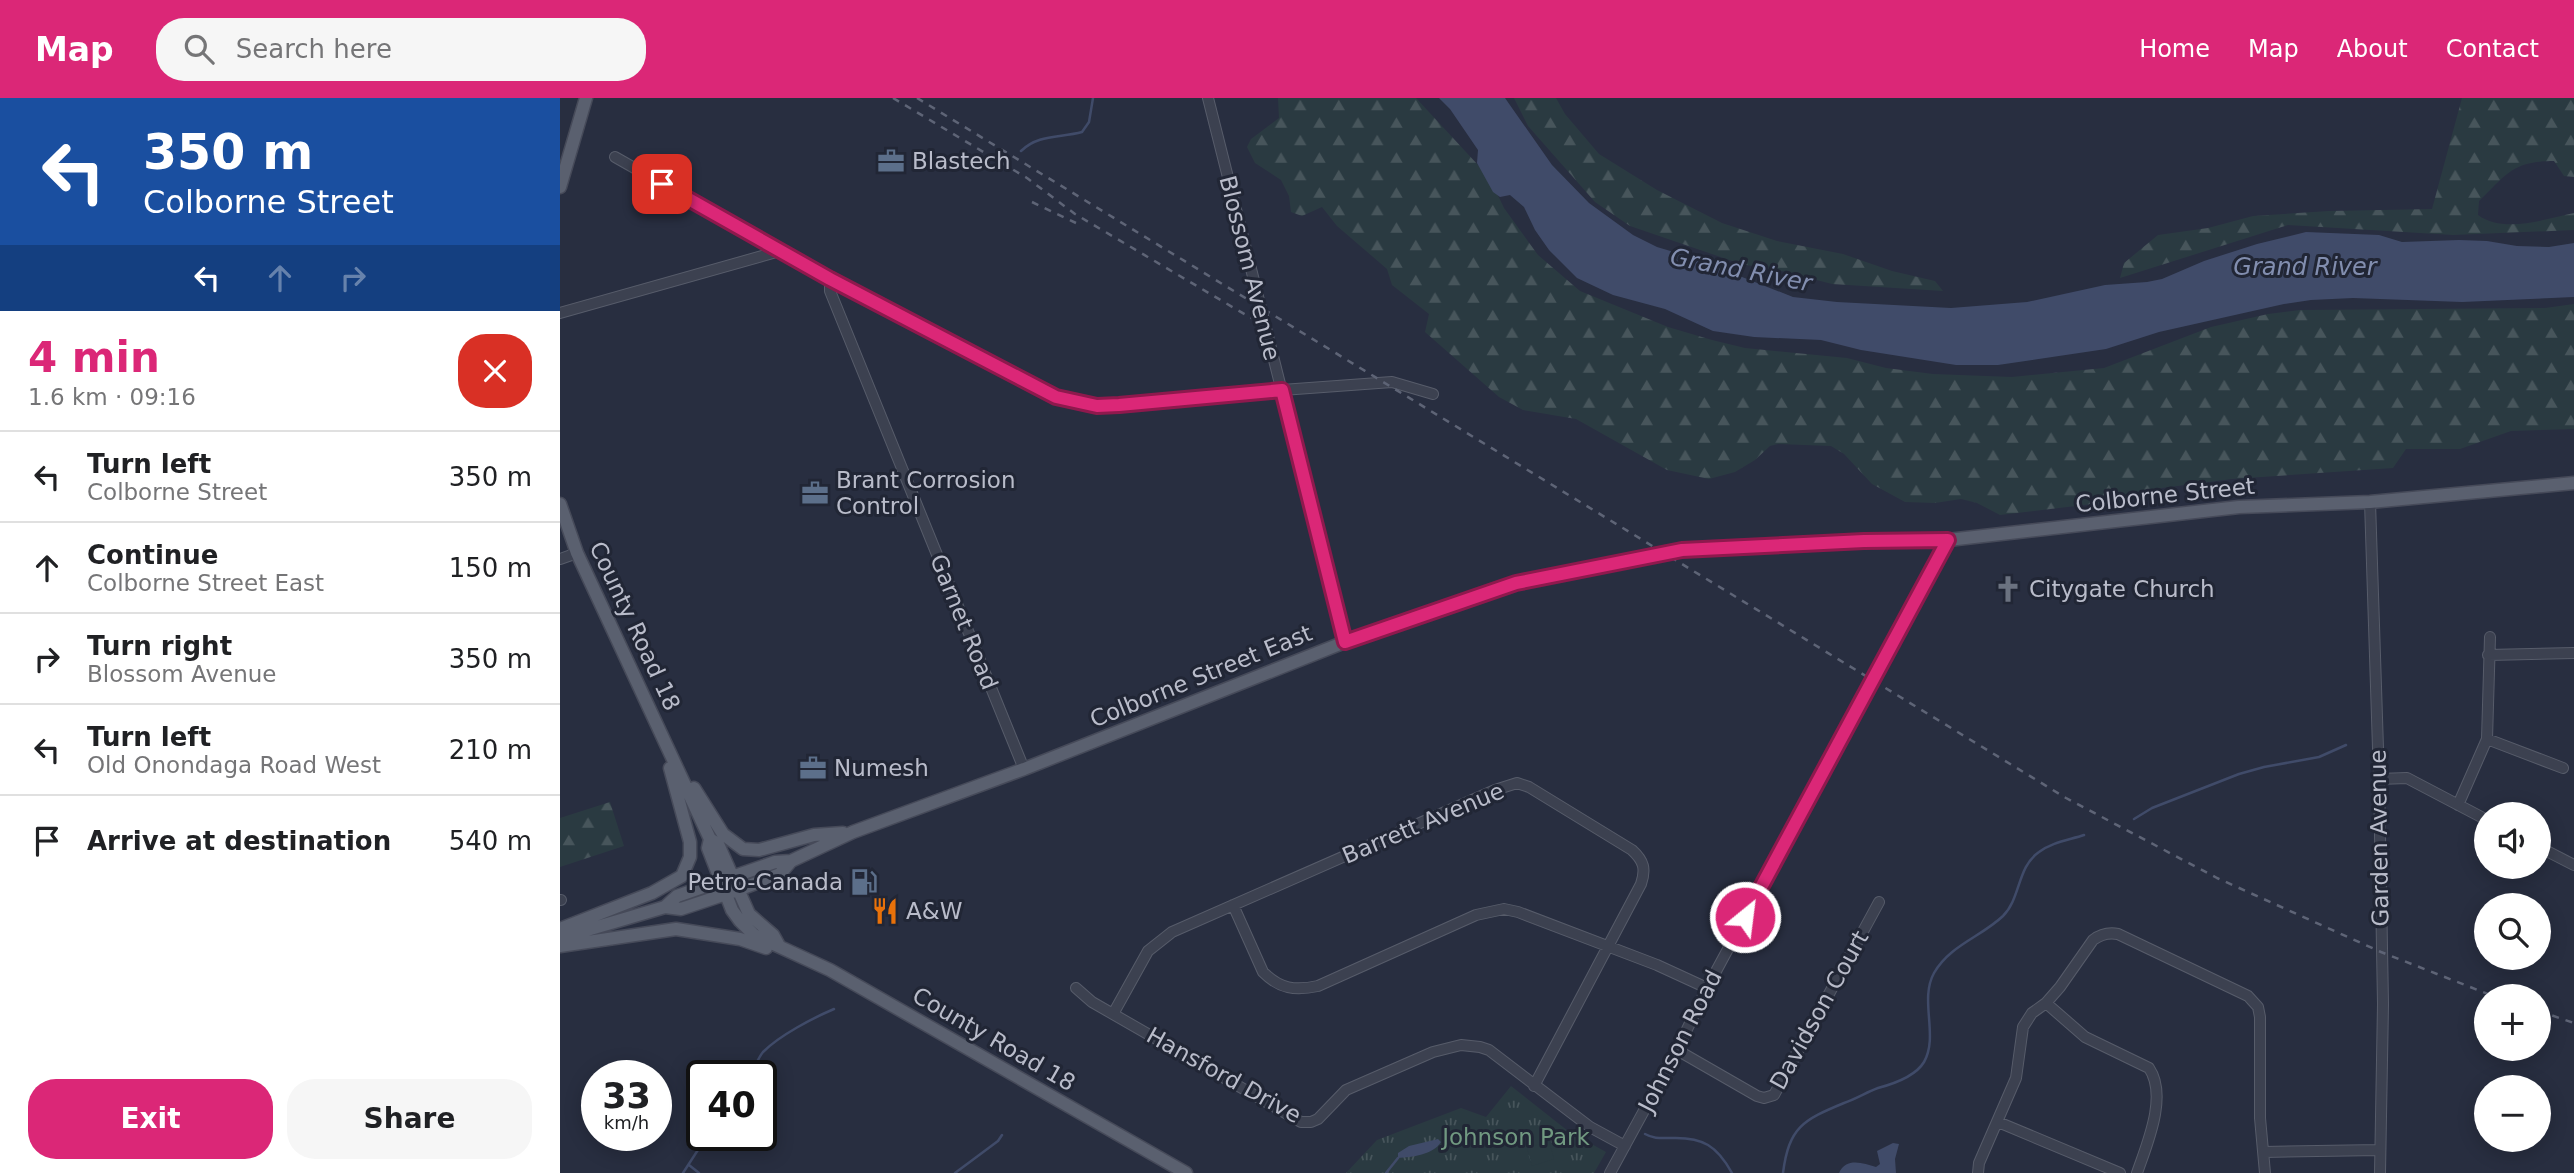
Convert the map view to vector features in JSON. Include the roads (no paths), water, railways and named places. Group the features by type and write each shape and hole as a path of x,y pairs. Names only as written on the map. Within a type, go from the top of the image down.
{"main road":[{"path":"560,187 586,98"},
{"name":"Colborne Street","path":"1760,546 1948,540 2239,507 2370,502 2574,483"},
{"name":"County Road 18","path":"560,504 577,553 710,839 718,844 732,892 732,910 744,926 760,938 779,944 887,1001 1186,1173"},
{"name":"Colborne Street East","path":"560,938 665,907 681,909 732,892 780,874 792,861 853,832 1024,769 1345,642 1516,583 1682,550 1760,546"},
{"path":"663,737 718,827 735,845 743,849 759,850 814,835 853,832"},
{"path":"560,929 652,893 682,876 690,857 690,842 663,737"},
{"name":"Colborne Street East","path":"665,907 677,896 726,878 775,862 792,861"},
{"path":"560,947 676,929 740,939 825,967"}],"street":[{"name":"Blossom Avenue","path":"1208,98 1345,642"},
{"path":"615,157 830,279 1056,397 1097,406 1392,382 1433,394"},
{"path":"560,313 780,251"},
{"name":"Garnet Road","path":"830,279 830,291 1024,769"},
{"name":"Garden Avenue","path":"2370,502 2383,1004 2380,1173"},
{"name":"Johnson Road","path":"1610,1173 1948,540"},
{"path":"560,559 577,553"},
{"path":"2458,805 2487,739 2490,637"},
{"path":"2488,655 2574,653"},
{"path":"2487,739 2563,768"},
{"path":"2379,779 2407,778 2474,813"},
{"name":"Barrett Avenue","path":"1113,1014 1143,958 1153,945 1172,932 1494,790 1517,783 1536,791 1632,850 1642,859 1644,874 1534,1086"},
{"path":"2551,853 2574,865"},
{"name":"Davidson Court","path":"1677,1050 1757,1096 1767,1098 1774,1095 1879,902"},
{"path":"1233,905 1263,972 1287,989 1301,990 1318,986 1490,911 1504,909 1657,965 1707,988"},
{"path":"1978,1173 1979,1163 2015,1078 2023,1027 2032,1013 2046,1003 2093,940 2110,933 2118,934 2251,998 2258,1007 2264,1173"},
{"name":"Hansford Drive","path":"1076,988 1092,1002 1301,1122 1318,1119 1346,1090 1453,1046 1472,1045 1489,1050 1590,1128 1625,1146"},
{"path":"2046,1003 2085,1037 2149,1068 2154,1076 2155,1117 2137,1173"},
{"path":"1998,1122 2120,1173"},
{"path":"2264,1152 2379,1150"}],"water":[{"name":"Grand River","path":"1439,98 1505,98 1552,165 1589,203 1633,235 1657,247 1694,258 1793,297 1951,308 2027,302 2105,285 2162,279 2204,261 2306,232 2379,235 2402,242 2459,240 2549,247 2574,243 2574,297 2462,302 2353,298 2311,300 2159,332 2106,349 1998,365 1956,365 1861,350 1821,340 1754,337 1713,331 1665,309 1613,295 1577,278 1549,250 1524,207 1510,195 1500,197 1493,192 1477,163 1478,150 1450,109"},
{"path":"1438,1139 1441,1142 1428,1153 1398,1158 1398,1153 1409,1146"},
{"path":"1893,1143 1899,1144 1895,1159 1896,1173 1839,1173 1850,1163 1876,1167 1880,1164 1877,1151"}],"waterway":[{"path":"1021,151 1042,139 1082,132 1089,122 1093,98"},
{"path":"2134,819 2152,808 2239,774 2319,757 2346,745"},
{"path":"1783,1173 1789,1145 1800,1127 1808,1120 1903,1079 1920,1067 1930,1041 1930,984 1941,963 1957,948 2003,916 2009,909 2032,858 2049,846 2084,835"},
{"path":"758,1060 778,1039 834,1009"},
{"path":"1645,1134 1692,1139 1708,1145 1721,1156 1732,1173"},
{"path":"955,1173 998,1141 1002,1135"},
{"path":"683,1173 697,1151"},
{"path":"1386,1173 1398,1158"},
{"path":"689,1165 699,1173"}],"railway":[{"path":"893,98 1027,178 1075,214 1251,318"},
{"path":"917,98 2066,798 2217,878 2381,952 2474,989"},
{"path":"1032,202 1076,223"},
{"path":"2551,1015 2574,1023"}],"place":[{"name":"Blastech","path":"891,161"},
{"name":"Brant Corrosion Control","path":"815,493"},
{"name":"Citygate Church","path":"2008,589"},
{"name":"Numesh","path":"813,768"},
{"name":"Petro-Canada","path":"864,882"},
{"name":"A&W","path":"885,911"}],"park label":[{"name":"Johnson Park","path":"1516,1137"}]}
